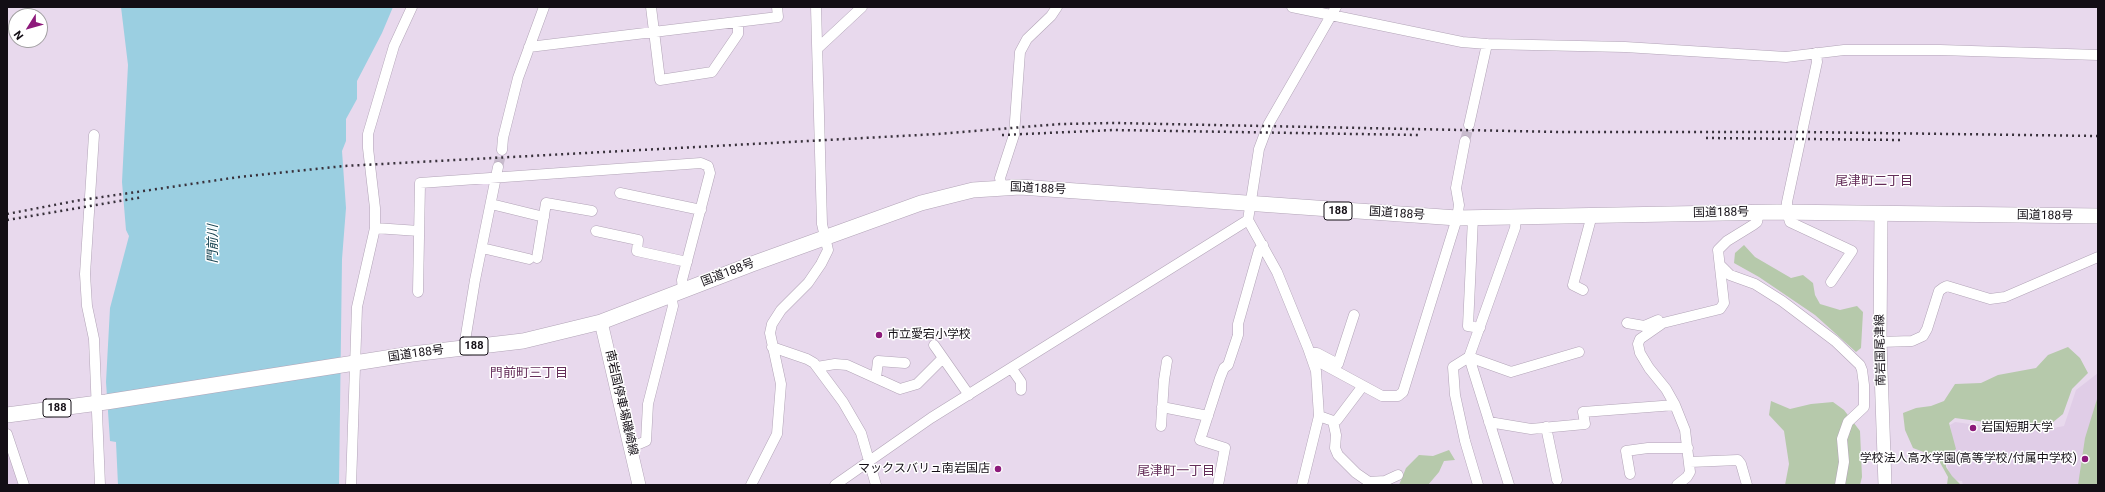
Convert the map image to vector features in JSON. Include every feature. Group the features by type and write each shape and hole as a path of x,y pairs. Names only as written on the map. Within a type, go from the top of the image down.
{"highway":[{"name":"国道188号","path":"7,415 464,347 523,341 601,322 826,238 945,196 1002,188 1020,187 1457,218 1759,212 2098,216"}],"main road":[{"name":"南岩国尾津線","path":"1881,214 1880,342 1885,485"},
{"name":"南岩国停車場磯崎線","path":"601,322 632,447 639,485"}],"street":[{"path":"351,485 350,364 357,307 375,228 375,208 368,148 368,134 394,46 412,7"},
{"path":"502,150 503,138 518,78 544,7"},
{"path":"652,7 660,80 712,72 738,34 738,22"},
{"path":"529,47 778,17 777,7"},
{"path":"751,485 777,434 781,384 770,333 772,324 781,310 808,283 821,264 828,250 822,224 816,7"},
{"path":"818,48 862,7"},
{"path":"1002,188 1000,178 1014,134 1020,52 1026,39 1051,16 1057,7"},
{"path":"1292,7 1333,11 1462,42 1487,44 1625,47 1786,57 1844,50 1940,50 2098,56"},
{"path":"1302,485 1319,416 1316,371 1277,272 1248,220 1259,149 1268,125 1333,11"},
{"path":"1469,125 1487,44"},
{"path":"1816,53 1817,62 1786,212 1790,222 1852,251 1831,282"},
{"path":"94,135 85,274 87,306 94,339 101,402 100,485"},
{"path":"1312,358 1362,387 1382,396 1398,396 1403,392 1457,218 1459,204 1456,188 1465,141"},
{"path":"418,292 420,183 701,163 708,166 710,173 701,210 682,280 673,306 648,404 646,441 632,447"},
{"path":"464,347 498,167"},
{"path":"620,194 701,210"},
{"path":"482,248 533,258 544,217 546,203 592,211"},
{"path":"491,204 544,217"},
{"path":"1677,485 1687,477 1690,462 1684,430 1675,405 1666,389 1649,368 1640,353 1638,344 1640,339 1672,320 1720,309 1724,303 1718,250 1726,241 1757,222 1759,212"},
{"path":"1583,290 1573,285 1592,215"},
{"path":"1509,485 1469,357 1515,228 1516,217"},
{"path":"1473,218 1468,326 1480,328"},
{"path":"835,485 931,418 1012,369 1248,220"},
{"path":"375,228 419,231"},
{"path":"596,230 638,240 637,251 687,262"},
{"path":"1218,485 1225,448 1200,440 1222,373 1228,365 1238,335 1238,324 1259,250 1263,245"},
{"path":"1880,342 1912,341 1923,336 1927,329 1939,292 1947,286 1990,299 2005,297 2098,257"},
{"path":"1720,265 1730,275 1755,284 1788,305 1835,341 1860,365 1864,385 1864,407 1848,422 1842,439 1844,462 1840,485"},
{"path":"1312,358 1318,353 1338,364 1354,315"},
{"path":"1627,323 1644,326 1666,318 1672,320"},
{"path":"934,345 969,395"},
{"path":"772,346 807,359 818,367 853,416 861,433 876,485"},
{"path":"1478,485 1465,441 1455,395 1453,366 1469,357 1511,372 1579,352"},
{"path":"818,367 834,364 847,365 900,389 917,384 942,358"},
{"path":"876,378 878,361 905,363"},
{"path":"1161,426 1167,361"},
{"path":"1012,369 1021,382 1021,390"},
{"path":"1319,416 1333,421 1337,420 1362,387"},
{"path":"1489,422 1531,428 1585,424 1583,412 1675,405"},
{"path":"1162,407 1208,416"},
{"path":"1333,421 1336,435 1335,448 1338,455 1356,473 1370,482 1385,481 1398,475"},
{"path":"1546,427 1557,480"},
{"path":"7,434 24,485"},
{"path":"1630,474 1626,451 1648,448 1688,448"},
{"path":"1690,462 1738,460 1741,464 1747,485"}],"shaded area":[{"name":"岩国短期大学","path":"2098,373 2098,485 1963,485 1962,481 1951,480 1946,461 1955,456 1950,425 1955,422 2020,431 2064,426 2076,390"},
{"path":"7,445 20,485 7,485"}],"green space":[{"path":"1744,245 1755,257 1791,278 1803,275 1813,283 1815,295 1820,304 1840,310 1857,306 1863,312 1861,348 1856,352 1815,315 1759,277 1734,263 1735,253"},
{"path":"2068,347 2080,358 2088,373 2072,389 2063,414 2052,423 2022,427 1955,418 1949,423 1956,449 1946,458 1946,467 1961,485 1947,485 1948,477 1937,457 1913,448 1905,430 1903,413 1944,401 1955,384 1981,383 1998,375 2036,368 2048,355"},
{"path":"2098,396 2098,485 2078,485 2085,438"},
{"path":"1771,401 1790,409 1811,404 1833,402 1844,410 1860,431 1862,477 1860,485 1785,485 1789,464 1784,431 1769,415"},
{"path":"1449,450 1455,460 1444,461 1439,472 1428,485 1399,485 1406,468 1419,455 1433,456"}],"water":[{"name":"門前川","path":"121,7 393,7 382,33 357,81 357,99 346,119 346,141 342,151 346,208 342,259 339,485 118,485 116,442 110,441 106,382 110,308 129,236 126,230 122,182 128,65"}],"tunnel":[{"path":"1465,141 1469,125"},
{"path":"498,167 502,150"}],"railway":[{"path":"7,214 75,201 239,177 344,166 938,134 1060,124 1114,123 1561,132 1803,132 2098,136"},
{"path":"1002,135 1114,130 1418,135"},
{"path":"1706,138 1904,140"},
{"path":"7,220 143,197"}],"place":[{"name":"市立愛宕小学校","path":"879,335"},
{"name":"岩国短期大学","path":"1973,428"},
{"name":"学校法人高水学園(高等学校/付属中学校)","path":"2085,459"},
{"name":"マックスバリュ南岩国店","path":"998,469"}],"district":[{"name":"尾津町二丁目","path":"1874,182"},
{"name":"門前町三丁目","path":"529,374"},
{"name":"尾津町一丁目","path":"1176,472"}]}
